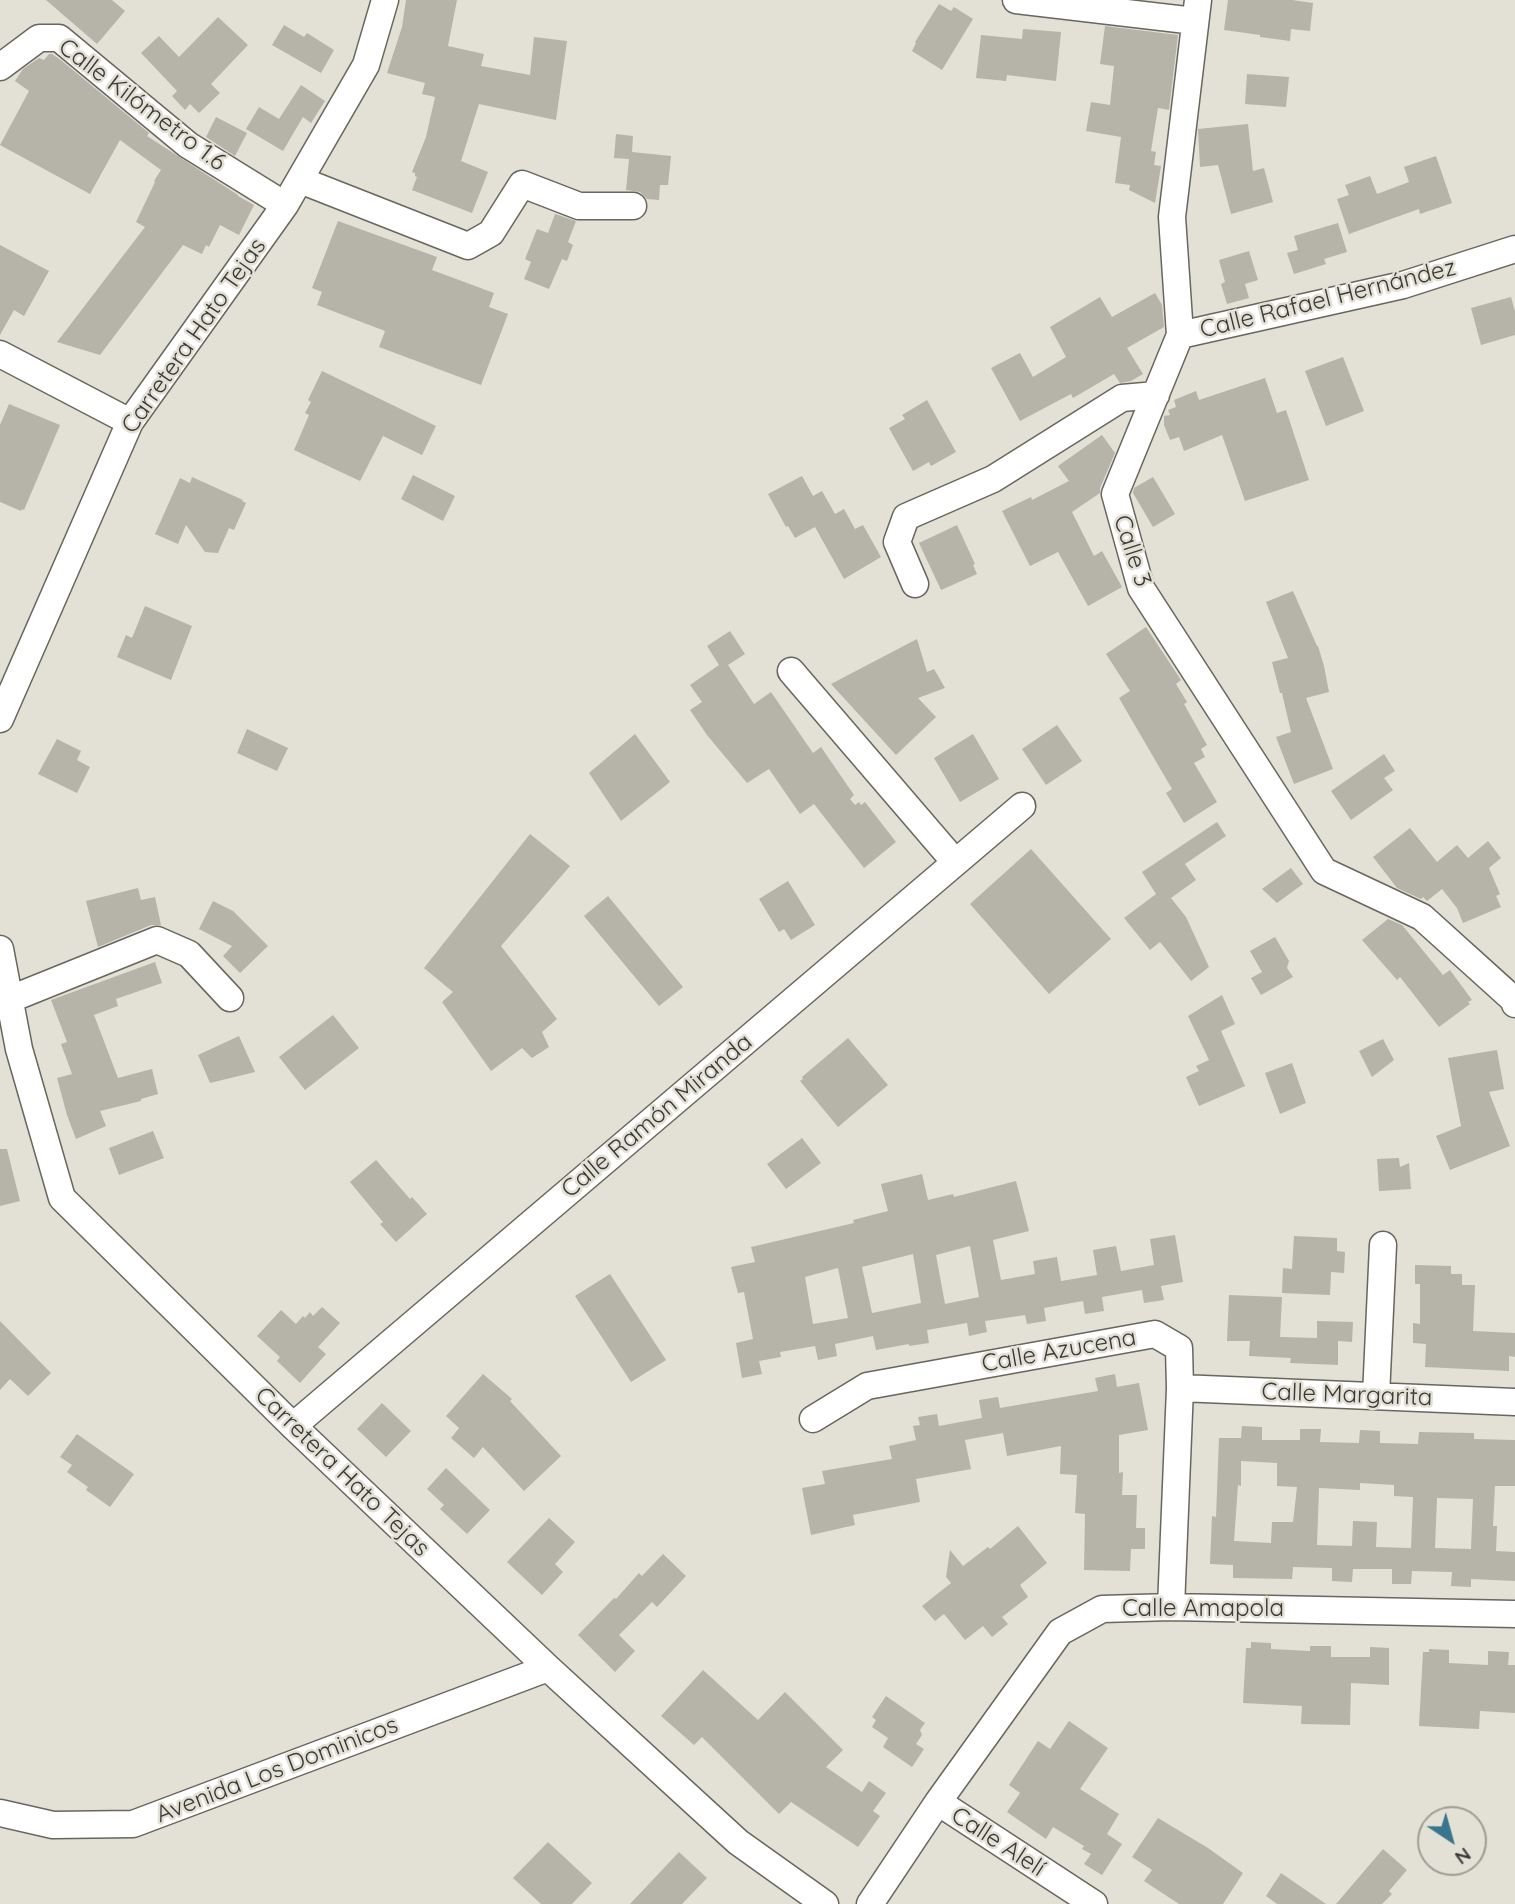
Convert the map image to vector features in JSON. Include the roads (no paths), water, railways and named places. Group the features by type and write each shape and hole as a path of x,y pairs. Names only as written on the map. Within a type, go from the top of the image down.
{"street":[{"name":"Carretera Hato Tejas","path":"0,719 130,422 285,205 366,65 385,0"},
{"path":"1016,0 1196,11"},
{"name":"Calle 3","path":"1196,11 1172,217 1180,335 1115,494 1141,588 1324,871 1422,917 1514,1000 1515,1004"},
{"name":"Calle Kilómetro 1.6","path":"0,67 39,38 59,38 188,145 285,205"},
{"path":"300,180 468,246 491,233 522,184 579,206 633,206"},
{"name":"Calle Rafael Hernández","path":"1180,335 1403,285 1515,249"},
{"path":"0,354 130,422"},
{"path":"915,584 897,541 906,517 993,479 1122,398 1156,395"},
{"path":"791,671 955,862"},
{"name":"Calle Ramón Miranda","path":"293,1426 1022,806"},
{"path":"8,1000 157,940 189,954 230,998"},
{"name":"Carretera Hato Tejas","path":"0,949 8,1000 9,1051 62,1198 293,1426 548,1668 738,1842 825,1904"},
{"path":"1376,1396 1383,1245"},
{"name":"Calle Azucena","path":"813,1419 867,1385 1155,1334 1179,1348 1180,1388 1171,1607"},
{"name":"Calle Margarita","path":"1180,1388 1515,1402"},
{"name":"Calle Amapola","path":"870,1904 938,1802 1060,1632 1102,1609 1171,1607 1515,1614"},
{"name":"Avenida Los Dominicos","path":"0,1813 53,1825 133,1824 548,1668"},
{"name":"Calle Alelí","path":"938,1802 1094,1904"}]}
